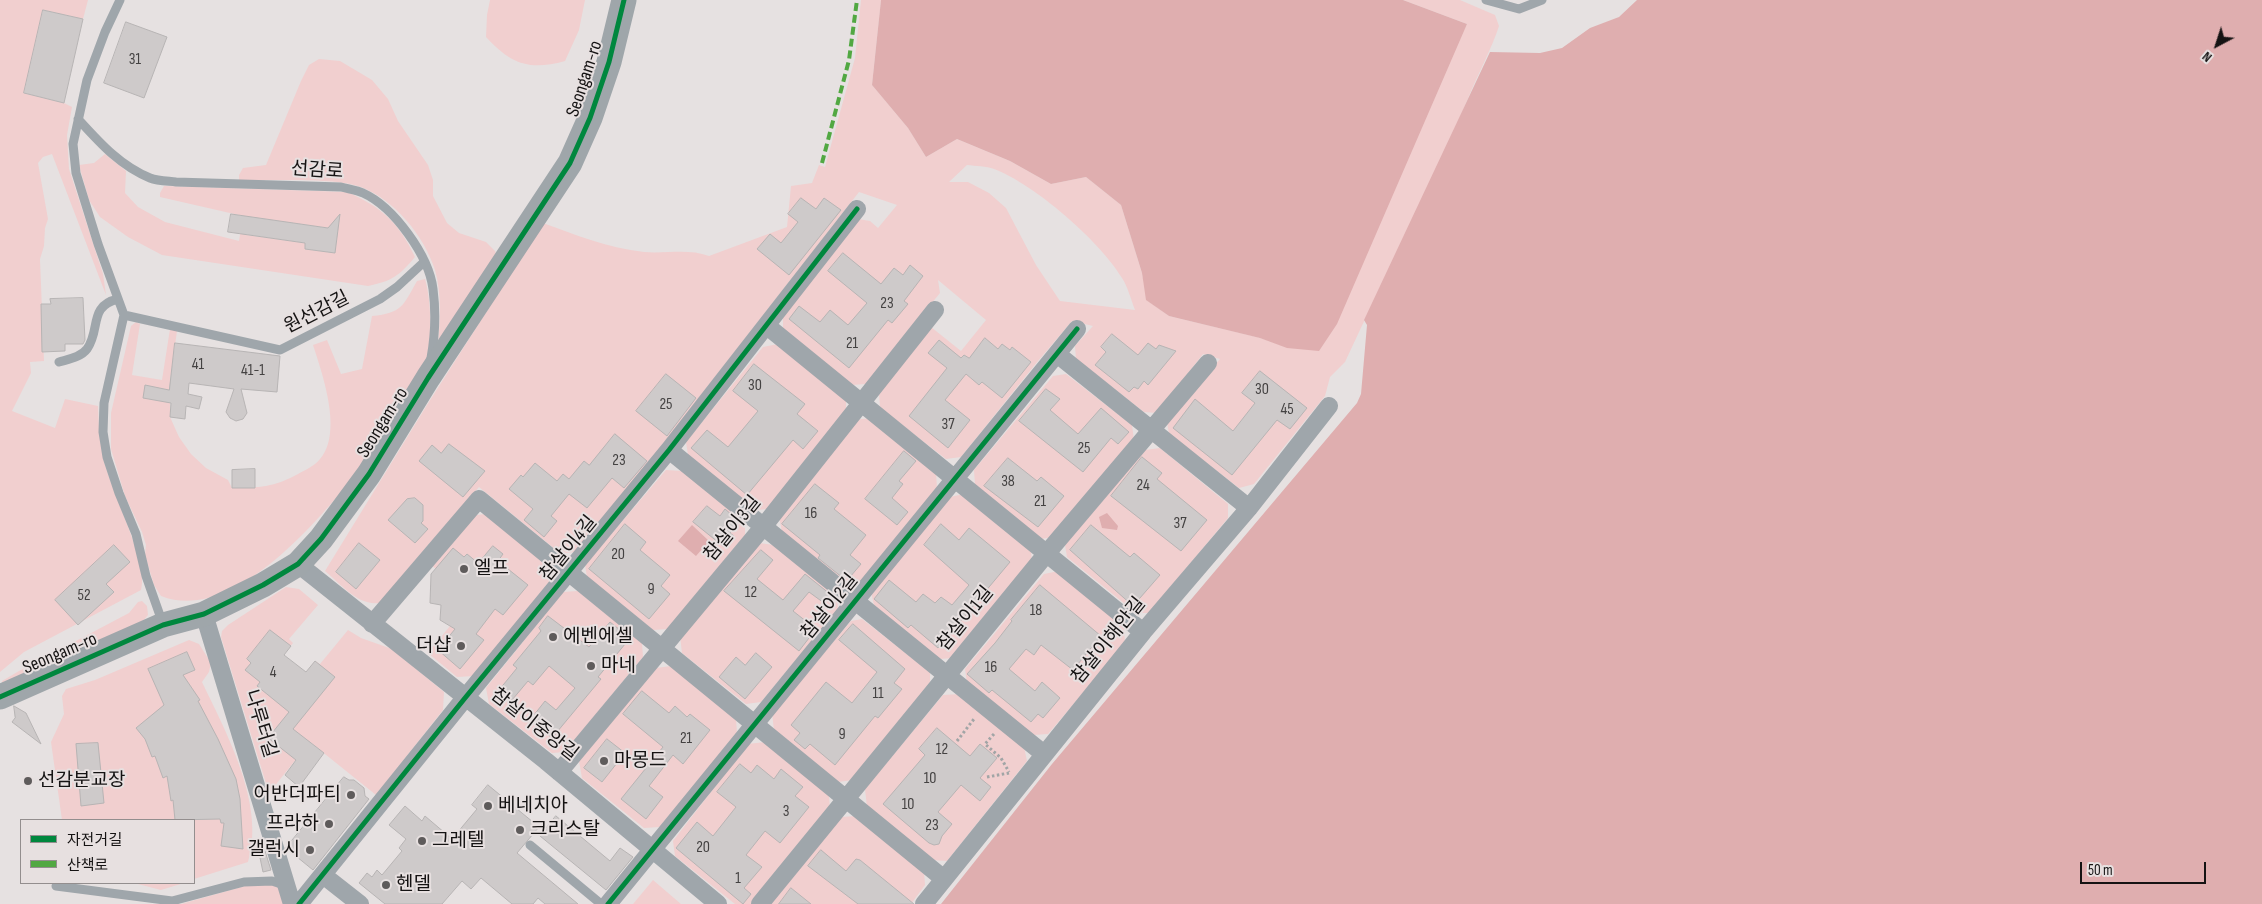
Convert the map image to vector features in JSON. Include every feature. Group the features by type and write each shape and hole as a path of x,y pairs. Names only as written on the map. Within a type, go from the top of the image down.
{"street":[{"name":"Seongam-ro","path":"0,697 163,625 204,614 263,585 298,564 321,539 369,474 428,378 570,163 590,118 609,62 624,0"},
{"name":"참살이4길","path":"299,904 669,450 768,326 857,209"},
{"name":"참살이3길","path":"559,772 763,527 935,310"},
{"path":"768,326 1143,632"},
{"name":"참살이2길","path":"608,904 1077,329"},
{"path":"1057,354 1249,508"},
{"name":"참살이1길","path":"760,904 1047,553 1208,363"},
{"name":"참살이해안길","path":"924,904 1143,632 1249,508 1329,406"},
{"path":"669,450 855,600 946,677 1044,754"},
{"path":"372,624 479,499 944,879"},
{"name":"참살이중앙길","path":"298,564 559,772 718,904"},
{"name":"나루터길","path":"204,614 292,904"},
{"path":"323,875 360,904"}],"lane":[{"path":"120,0 105,32 87,80 73,144 76,173 98,244 124,315 104,403 103,432 107,457 136,534 146,576 163,625"},
{"path":"1486,0 1519,9 1542,0"},
{"name":"선감로","path":"78,119 107,150 127,167 151,178 176,182 341,187 364,193 397,219 417,248 429,273 433,289 434,326 428,378"},
{"name":"원선감길","path":"124,315 280,350 380,299 397,287 424,262"},
{"path":"59,362 81,354 87,349 98,313 103,305 118,299"},
{"path":"530,845 601,904"},
{"path":"56,886 172,901 244,882 272,881 287,886"}],"path":[{"path":"956,741 984,707"},
{"path":"1004,722 985,744 1001,758 1009,773"}],"shaded area":[{"path":"0,0 88,0 83,19 43,10 24,93 64,103 72,107 67,135 69,169 103,274 106,295 52,154 43,157 38,163 48,219 40,259 44,361 30,362 31,373 12,411 55,428 65,399 98,406 100,440 105,466 136,550 142,580 141,590 24,652 0,672"},
{"path":"490,0 585,0 579,30 565,61 531,65 521,63 504,54 486,37"},
{"path":"861,0 881,0 872,85 908,128 926,157 957,139 1010,161 1051,184 1086,177 1121,205 1142,273 1147,300 1169,316 1261,338 1287,347 1467,24 1403,0 1460,0 1495,15 1499,26 1440,163 1345,362 1330,377 1325,396 1254,484 1239,488 1169,434 1167,422 1220,359 1203,354 1157,413 1144,412 1076,359 1075,346 1093,326 1072,321 961,457 946,459 880,408 879,393 931,327 961,351 986,320 938,280 940,293 866,384 851,385 783,329 783,315 858,219 870,221 878,228 897,205 859,192 611,511 574,552 561,554 479,487 418,557 384,602 375,603 359,599 325,571 427,405 543,223 592,240 631,250 644,252 693,252 709,256 787,227 791,186 812,183 819,165 825,167 855,58","holes":["967,165 991,168 1010,176 1065,215 1112,263 1128,289 1135,310 1060,301 1036,265 1006,208 989,193 968,182 949,182"]},
{"path":"881,0 1403,0 1467,24 1337,324 1319,351 1287,348 1260,338 1169,316 1146,300 1142,273 1121,205 1086,177 1051,184 1010,161 957,139 926,157 908,128 872,85"},
{"path":"1637,0 2262,0 2262,904 941,904 1052,764 1357,403 1361,394 1367,325 1364,320 1490,52 1540,53 1562,48 1590,28 1619,17"},
{"path":"319,59 340,61 372,80 388,99 398,121 428,165 433,180 433,196 447,223 459,233 486,242 495,251 497,257 438,346 440,298 435,270 416,232 396,210 373,193 349,184 302,180 239,180 239,175 243,168 266,165 309,65"},
{"path":"105,154 126,171 125,193 138,207 165,222 239,241 243,216 160,197 164,186 347,192 380,210 388,217 403,235 415,257 394,277 368,286 162,255 128,237 100,217 89,200 79,165 94,163","holes":["249,217 328,228 338,227 334,253 305,249 305,243 247,235"]},
{"path":"425,279 429,298 430,320 430,343 426,362 373,452 357,475 281,555 258,573 234,588 210,597 185,601 161,596 154,585 145,555 146,545 142,532 125,496 111,449 111,413 131,326 136,322 140,324 132,375 162,380 170,329 177,331 170,381 170,417 179,437 191,454 206,468 228,480 232,488 266,486 282,482 315,464 324,453 329,440 331,424 329,407 322,373 313,345 327,340 341,374 362,369 372,316 396,310 405,302 417,281"},
{"path":"778,344 846,398 846,413 769,509 755,510 688,455 686,442 763,347"},
{"path":"1066,374 1132,425 1134,440 1053,537 1041,539 975,485 974,470 1053,376"},
{"path":"871,418 936,472 937,489 861,582 846,582 782,532 779,517 854,420"},
{"path":"1160,448 1228,504 1228,518 1149,613 1136,613 1067,557 1065,545 1145,450"},
{"path":"666,470 682,471 745,520 745,535 668,629 653,630 587,577 585,565"},
{"path":"964,494 1031,549 1032,564 954,658 939,659 874,605 871,592 950,497"},
{"path":"1107,513 1118,526 1117,530 1102,528 1099,517"},
{"path":"485,514 550,566 550,583 474,676 457,677 428,653 472,599 430,564 469,516"},
{"path":"692,525 709,541 696,556 678,541"},
{"path":"759,543 774,545 837,595 838,609 761,702 746,704 682,653 680,636"},
{"path":"1059,571 1124,627 1125,644 1048,734 1033,735 967,683 965,669 1044,574"},
{"path":"286,587 299,589 318,605 289,639 293,643 278,662 299,681 315,661 320,664 348,630 361,638 392,649 444,692 443,710 376,795 310,742 269,793 221,637 222,631 228,625"},
{"path":"578,591 642,643 643,657 565,752 552,753 489,704 486,688 563,592"},
{"path":"142,601 147,606 148,615 143,621 2,684 2,681 19,671 129,613 138,602"},
{"path":"862,619 930,672 930,686 853,780 838,782 774,730 772,713 851,621"},
{"path":"189,640 199,644 211,663 209,672 202,682 232,746 248,793 252,817 252,840 248,862 195,879 195,819 62,819 51,742 64,714 62,696 66,689 95,680"},
{"path":"671,666 736,719 737,733 660,827 644,828 582,778 579,761 656,668"},
{"path":"961,694 1024,747 1027,761 947,861 931,860 867,807 865,789 943,695"},
{"path":"765,742 829,795 830,810 753,904 735,904 675,856 673,841 748,744"},
{"path":"857,816 924,871 925,885 911,904 768,904 841,817"},
{"path":"653,880 681,904 633,904"},
{"path":"138,884 181,884 161,890"},
{"path":"271,884 283,890 287,904 181,904 245,886"}],"building":[{"path":"43,10 83,19 64,103 24,93"},
{"path":"126,22 167,37 144,98 104,83"},
{"path":"801,198 816,209 824,198 841,210 789,275 757,249 770,234 781,243 798,222 788,214"},
{"path":"231,214 328,228 340,214 335,253 305,249 305,243 228,232"},
{"path":"843,253 881,284 894,268 903,275 910,265 923,276 904,301 908,304 892,323 888,320 849,368 789,319 799,306 820,322 830,310 848,325 867,303 828,271"},
{"path":"83,298 85,340 83,344 65,344 65,351 42,352 41,304 51,304 50,299"},
{"path":"1112,334 1138,355 1148,343 1156,349 1159,345 1176,351 1148,385 1144,381 1138,389 1134,387 1129,392 1095,365 1106,352 1101,347"},
{"path":"985,338 998,349 1002,344 1010,350 1012,347 1031,362 1002,398 982,382 979,385 966,374 945,400 970,420 948,448 909,416 947,368 928,353 939,340 961,358 964,355 969,358"},
{"path":"175,343 280,356 277,392 241,389 247,413 243,419 236,421 230,418 226,412 234,389 189,383 188,394 202,397 199,409 186,406 185,419 170,417 171,403 143,398 145,385 169,390"},
{"path":"754,364 805,404 797,414 818,431 803,449 793,440 747,495 691,448 707,430 728,447 758,411 733,391"},
{"path":"1260,371 1307,408 1290,429 1277,420 1232,475 1173,428 1195,399 1233,431 1255,403 1242,393"},
{"path":"666,374 696,398 667,436 636,411"},
{"path":"1046,389 1060,399 1050,410 1078,434 1101,408 1129,432 1118,444 1111,438 1083,472 1019,421"},
{"path":"615,434 647,461 624,488 612,478 587,508 569,494 551,516 557,521 544,537 524,520 533,509 509,489 521,475 523,477 535,463 557,481 563,474 569,479 584,461 589,465"},
{"path":"449,444 485,471 463,497 419,461 432,445 441,453"},
{"path":"904,451 916,461 899,481 903,484 892,498 908,512 897,525 865,499"},
{"path":"1142,457 1162,473 1157,479 1207,520 1181,551 1111,496"},
{"path":"1008,458 1037,481 1041,477 1064,496 1038,527 984,486"},
{"path":"255,469 255,488 232,488 232,470"},
{"path":"815,484 839,503 834,509 866,535 850,555 861,564 850,577 846,574 843,578 818,558 820,555 782,524"},
{"path":"415,498 423,505 423,521 421,523 428,529 415,543 388,520 407,499"},
{"path":"707,506 720,516 725,509 739,521 730,533 734,536 724,547 693,522"},
{"path":"625,524 646,542 640,550 670,575 661,586 670,594 649,619 589,569"},
{"path":"941,524 959,540 969,528 1010,562 938,648 911,625 908,628 874,599 889,580 916,602 923,594 935,603 941,597 952,605 969,585 924,545"},
{"path":"1091,525 1130,557 1134,553 1160,575 1133,606 1070,550"},
{"path":"359,543 380,560 356,589 336,572"},
{"path":"114,545 130,562 106,584 114,592 78,625 55,600"},
{"path":"493,546 503,554 498,561 528,585 503,615 495,609 476,634 484,640 460,669 438,650 455,629 440,620 441,605 430,603 431,574 453,548 464,557 467,554 478,563"},
{"path":"761,550 773,560 757,579 783,600 805,574 830,594 824,603 809,592 793,611 816,629 799,651 724,591"},
{"path":"1040,585 1101,636 1073,670 1041,645 1034,655 1026,649 1009,669 1035,691 1042,682 1060,698 1043,718 1038,714 1031,722 992,690 989,693 967,674 995,643"},
{"path":"548,616 589,647 610,622 630,638 598,677 601,679 552,738 530,720 545,701 556,710 575,688 549,666 533,685 528,681 512,700 499,690 517,668 513,665 541,631 539,628"},
{"path":"853,624 905,669 894,683 902,689 878,718 875,716 835,765 810,744 805,749 794,740 800,733 791,725 826,682 852,703 877,672 839,640"},
{"path":"270,630 291,646 284,655 306,672 315,661 335,677 293,729 324,753 299,787 285,775 296,760 268,738 289,712 257,686 260,682 245,670 251,663 247,659"},
{"path":"187,652 195,670 183,675 200,700 198,701 236,779 240,799 243,849 221,846 224,823 221,823 220,819 175,819 173,800 171,801 167,776 163,778 155,756 152,757 145,739 136,728 164,705 148,669"},
{"path":"756,653 772,667 745,699 719,677 736,657 745,665"},
{"path":"642,691 669,713 675,706 687,717 690,714 710,730 683,764 673,755 649,786 663,797 646,819 621,799 663,747 623,714"},
{"path":"14,706 26,713 41,744 12,722 15,718"},
{"path":"937,728 970,756 980,744 997,758 980,778 991,787 980,801 961,785 938,812 952,824 942,836 939,844 934,845 929,843 883,804 925,755 919,749"},
{"path":"607,739 625,753 602,782 584,768"},
{"path":"98,743 104,803 81,806 76,744"},
{"path":"740,764 751,773 757,765 774,779 781,769 803,787 795,796 809,807 780,843 765,831 746,855 762,867 744,888 751,894 743,904 676,848 697,822 713,836 736,807 717,792"},
{"path":"344,777 354,780 364,788 365,796 369,799 313,870 286,848"},
{"path":"488,785 539,827 517,853 578,904 545,904 538,898 533,904 512,904 481,878 471,889 462,881 442,904 385,904 359,883 367,873 372,877 377,870 382,875 402,851 399,848 406,839 389,825 405,806 422,821 425,816 452,839 477,809 472,805"},
{"path":"556,816 610,861 620,848 633,857 606,890 540,836"},
{"path":"821,850 846,871 856,859 860,860 914,904 858,904 808,866"},
{"path":"265,851 271,870 263,872 259,853"},
{"path":"791,888 811,904 779,904"}],"marked path":[{"path":"822,163 849,60 857,0"}],"cycle path":[{"path":"0,697 163,625 204,614 263,585 298,564 321,539 369,474 428,378 570,163 590,118 609,62 624,0"},
{"path":"299,904 669,450 857,209"},
{"path":"608,904 1077,329"}],"place":[{"name":"엘프","path":"464,569"},
{"name":"에벤에셀","path":"553,637"},
{"name":"더샵","path":"461,646"},
{"name":"마네","path":"591,666"},
{"name":"마몽드","path":"604,761"},
{"name":"선감분교장","path":"28,781"},
{"name":"어반더파티","path":"351,795"},
{"name":"베네치아","path":"488,806"},
{"name":"프라하","path":"329,824"},
{"name":"크리스탈","path":"520,830"},
{"name":"그레텔","path":"422,841"},
{"name":"갤럭시","path":"310,850"},
{"name":"헨델","path":"386,885"}]}
